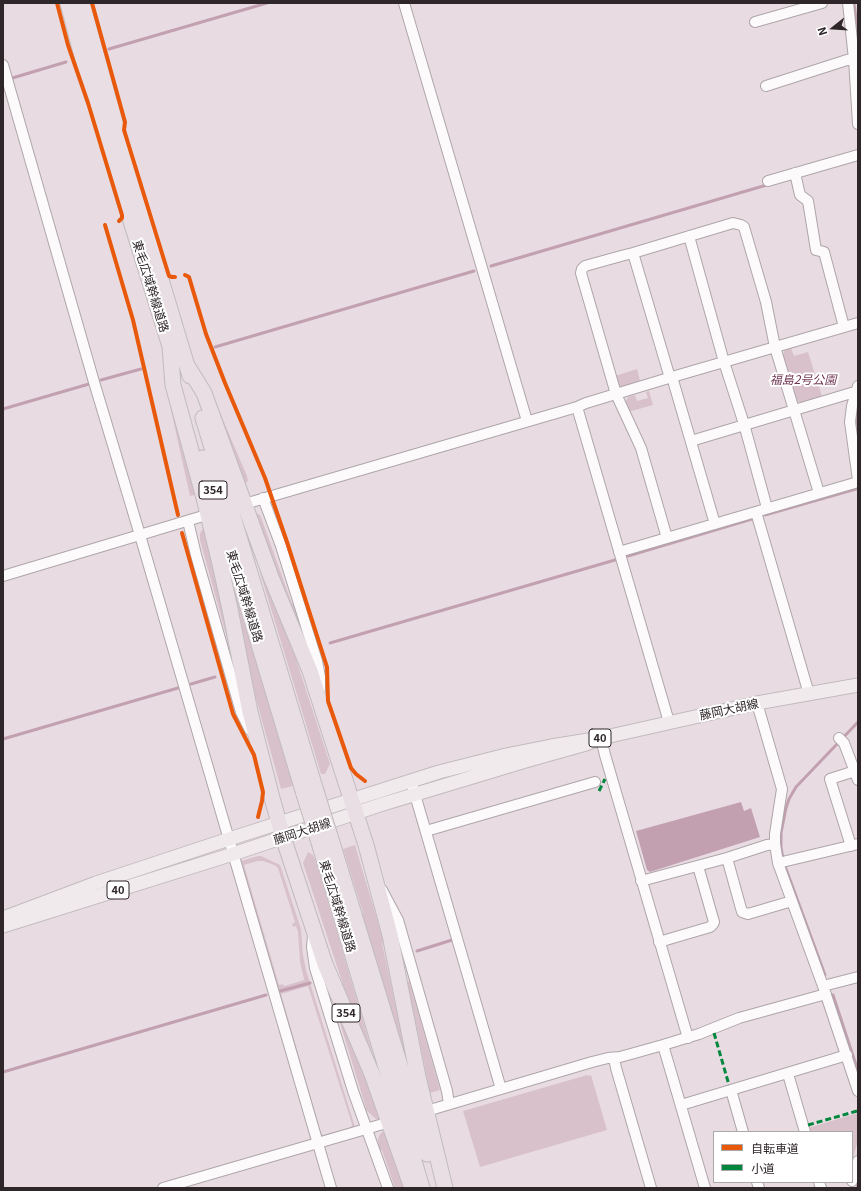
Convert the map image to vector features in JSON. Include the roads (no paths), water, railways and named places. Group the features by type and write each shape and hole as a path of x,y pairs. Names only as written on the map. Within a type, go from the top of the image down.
{"highway":[{"name":"東毛広域幹線道路","path":"68,3 120,186 170,347 324,838 437,1188"},
{"name":"東毛広域幹線道路","path":"82,3 132,183 188,367 310,792"},
{"name":"354","path":"170,347 173,385 204,498 223,579 257,741 325,964 372,1074 412,1188"},
{"name":"354","path":"188,367 204,393 271,577 301,647 320,702 353,812 377,884 390,935 418,1077 445,1188"},
{"name":"東毛広域幹線道路","path":"324,838 422,1188"}],"main road":[{"name":"藤岡大胡線","path":"282,825 353,812 482,761 551,746 601,738 757,704 858,685"},
{"name":"藤岡大胡線","path":"413,787 529,760 586,744 601,738"},
{"name":"藤岡大胡線","path":"3,926 232,847 282,825 353,812"},
{"name":"40","path":"3,918 115,877 140,874 176,866 232,847"}],"street":[{"path":"404,3 527,421"},
{"path":"755,22 788,8 822,3"},
{"path":"848,3 854,59 858,124"},
{"path":"766,86 854,59"},
{"path":"3,65 94,382 232,847 331,1188"},
{"path":"768,181 858,155"},
{"path":"795,173 800,194 808,201 816,250 824,252 844,327"},
{"path":"667,538 641,448 616,394 582,273 582,269 585,266 633,254 733,223 744,227 766,302 775,347 819,493"},
{"path":"689,236 767,508"},
{"path":"633,254 715,524"},
{"path":"248,503 858,323"},
{"path":"690,440 857,389"},
{"path":"619,552 858,481 850,422 852,406 857,389"},
{"path":"577,407 669,722"},
{"path":"263,498 317,661 320,677 320,702"},
{"path":"756,512 809,694"},
{"path":"3,576 204,516"},
{"path":"188,521 196,556 241,712 251,733 257,741"},
{"path":"757,704 782,789 775,844 778,863 847,1055 858,1091"},
{"path":"601,738 641,881 688,1038"},
{"path":"778,863 854,845 830,779 856,775 842,740"},
{"path":"426,832 595,782"},
{"path":"413,787 501,1089"},
{"path":"641,881 775,844"},
{"path":"726,858 742,912 748,914 792,901"},
{"path":"659,942 710,927 713,924 714,922 698,866"},
{"path":"377,884 388,900 398,920 450,1104"},
{"path":"314,929 312,947 316,968 353,1091 388,1188"},
{"path":"430,1110 592,1062 625,1056 688,1038 739,1018 824,990 858,977"},
{"path":"664,1045 705,1188"},
{"path":"681,1105 847,1055"},
{"path":"614,1058 651,1188"},
{"path":"788,1074 805,1131"},
{"path":"731,1090 743,1131"},
{"path":"163,1188 383,1124"},
{"path":"853,1178 858,1161"}],"waterway":[{"path":"109,49 267,3"},
{"path":"854,3 858,35"},
{"path":"9,79 66,62"},
{"path":"491,266 770,184"},
{"path":"215,347 474,271"},
{"path":"101,380 141,369"},
{"path":"3,409 89,384"},
{"path":"858,407 858,428"},
{"path":"765,515 856,489"},
{"path":"628,556 752,519"},
{"path":"330,643 615,560"},
{"path":"191,684 215,677"},
{"path":"3,739 178,688"},
{"path":"783,859 781,833 789,799 796,787 858,722"},
{"path":"785,866 825,975"},
{"path":"417,951 452,940"},
{"path":"280,991 310,983"},
{"path":"3,1072 266,995"},
{"path":"833,995 858,1071"},
{"path":"857,1188 858,1184"}],"park label":[{"name":"福島2号公園","path":"803,379"}]}
